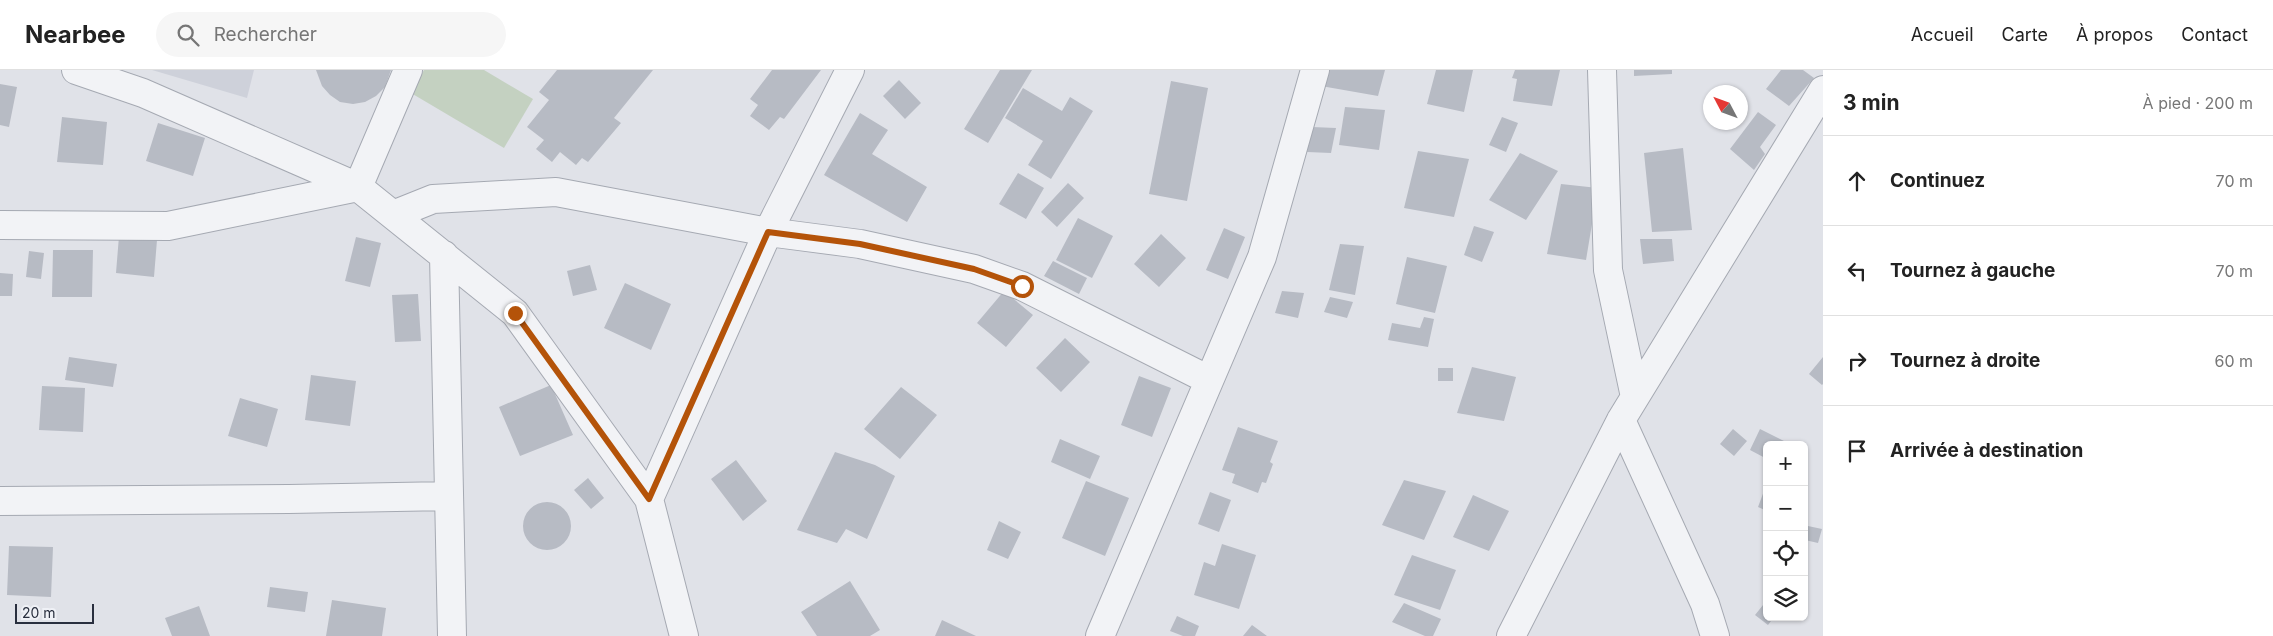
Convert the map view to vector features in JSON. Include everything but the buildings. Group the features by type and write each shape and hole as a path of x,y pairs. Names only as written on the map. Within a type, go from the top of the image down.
{"street":[{"path":"76,70 144,93 358,187 515,313 649,499 684,636"},
{"path":"358,187 408,70"},
{"path":"649,499 768,232 850,70"},
{"path":"1100,636 1262,257 1314,70"},
{"path":"1602,70 1608,270 1628,409 1715,636"},
{"path":"1511,636 1628,409 1823,90"},
{"path":"0,225 168,226 358,187"},
{"path":"393,215 433,199 556,192 768,232 860,244 974,269 1022,286 1209,380"},
{"path":"444,255 452,636"},
{"path":"0,501 448,496"}],"shaded area":[{"path":"152,70 254,70 247,98"}],"green space":[{"path":"424,70 484,70 533,99 504,148 411,93"}],"route":[{"path":"515,313 649,499 768,232 860,244 974,269 1022,286"}]}
